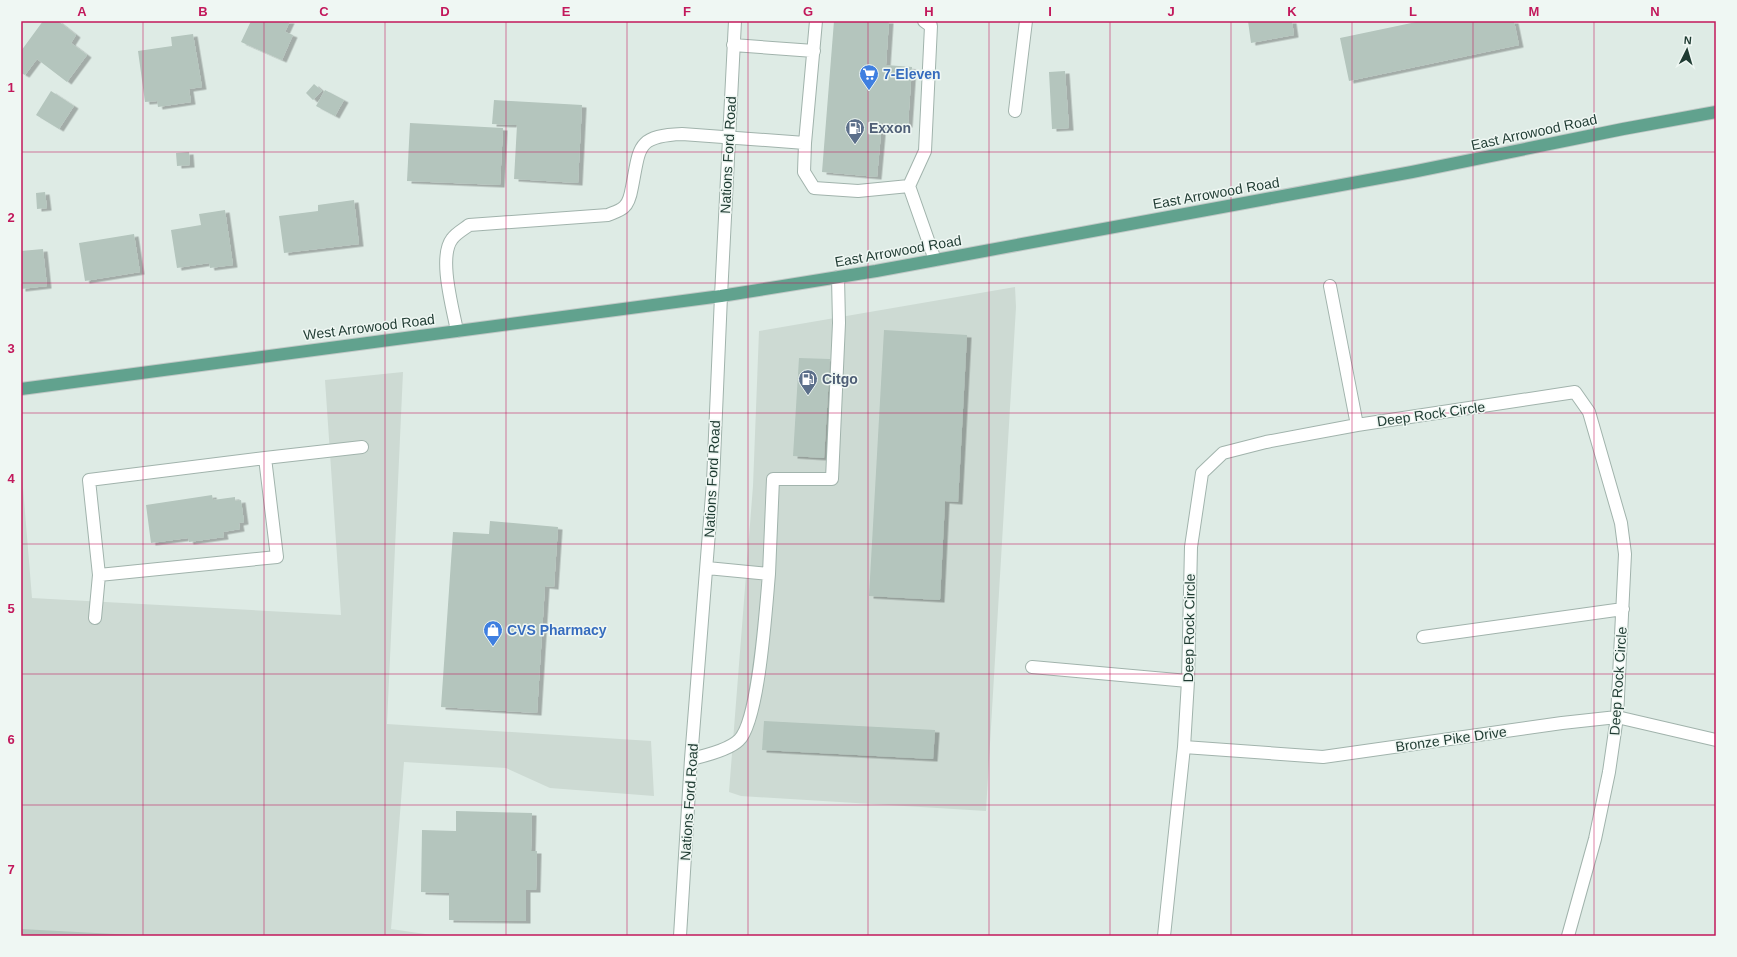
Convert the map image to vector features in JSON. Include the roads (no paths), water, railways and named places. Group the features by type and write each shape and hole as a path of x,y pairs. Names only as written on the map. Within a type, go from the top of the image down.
{"main road":[{"name":"East Arrowood Road","path":"721,296 935,260 1412,172 1623,129 1716,112"},
{"name":"West Arrowood Road","path":"21,389 237,359 721,296"}],"street":[{"name":"Nations Ford Road","path":"680,936 691,760 713,482 735,21"},
{"path":"816,21 804,172 814,188 858,191 909,186"},
{"path":"924,21 931,26 925,151 909,186 935,260"},
{"path":"1015,110 1026,21"},
{"path":"733,45 814,52"},
{"path":"457,331 447,282 446,256 452,239 469,225 608,215 624,207 631,194 639,150 649,139 664,134 806,143"},
{"path":"691,760 718,752 739,740 748,724 759,674 769,574 773,479 832,479 839,323 838,277"},
{"path":"1330,286 1357,425"},
{"name":"Deep Rock Circle","path":"1164,936 1184,747 1188,681 1191,547 1202,473 1223,453 1266,442 1357,425 1576,392 1589,412 1621,523 1625,554 1617,717 1609,772 1596,839 1568,936"},
{"path":"95,618 99,575 89,480 362,447"},
{"path":"99,575 277,557 265,458"},
{"path":"706,568 769,574"},
{"path":"1423,637 1623,609"},
{"path":"1032,667 1188,681"},
{"name":"Bronze Pike Drive","path":"1184,747 1323,757 1562,723 1617,717 1716,740"}],"place":[{"name":"7-Eleven","path":"869,91"},
{"name":"Exxon","path":"855,145"},
{"name":"Citgo","path":"808,396"},
{"name":"CVS Pharmacy","path":"493,647"}]}
